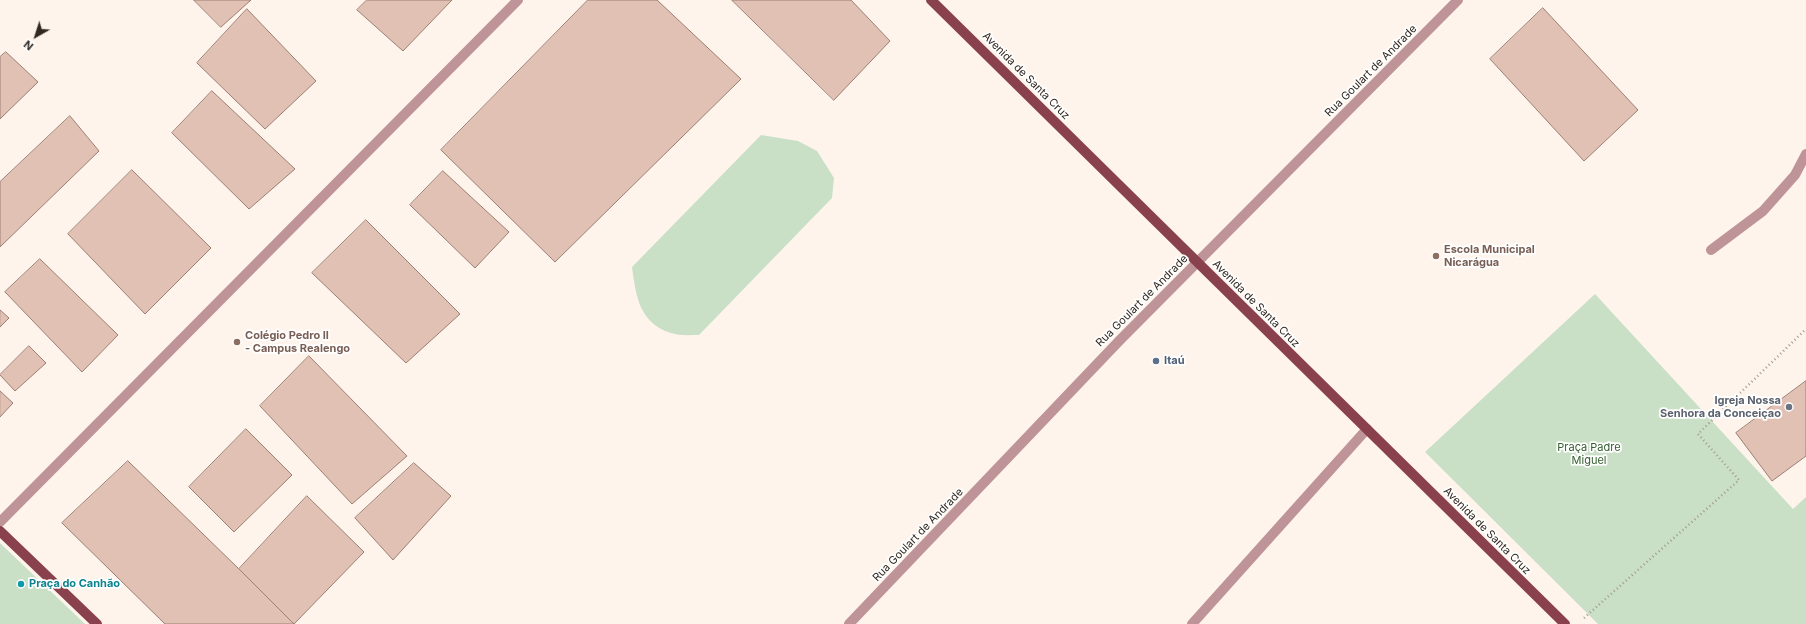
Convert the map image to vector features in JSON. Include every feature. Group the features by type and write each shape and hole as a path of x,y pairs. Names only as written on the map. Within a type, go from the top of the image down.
{"main road":[{"name":"Avenida de Santa Cruz","path":"931,0 1565,624"},
{"path":"0,531 97,624"}],"street":[{"path":"0,522 518,0"},
{"name":"Rua Goulart de Andrade","path":"849,624 1120,340 1458,0"},
{"path":"1710,250 1763,211 1795,175 1806,154"},
{"path":"1192,624 1367,430"}],"path":[{"path":"1583,619 1739,480 1698,434 1806,329"}],"green space":[{"path":"761,135 798,141 817,151 834,178 832,198 699,335 677,335 660,328 652,323 641,307 635,288 632,267"},
{"name":"Praça Padre Miguel","path":"1595,294 1793,509 1806,497 1806,624 1598,624 1425,452"},
{"name":"Praça do Canhão","path":"0,543 85,624 0,624"}],"building":[{"path":"194,0 251,0 221,27"},
{"path":"367,0 452,0 403,51 357,10"},
{"path":"588,0 657,0 741,79 555,262 441,150"},
{"path":"732,0 851,0 890,41 834,100"},
{"path":"1543,8 1638,110 1584,161 1490,59"},
{"path":"247,9 316,81 265,129 197,63"},
{"path":"6,52 38,82 0,119 0,57"},
{"path":"212,91 295,169 249,209 172,133"},
{"path":"70,116 99,151 0,247 0,182"},
{"path":"132,170 211,248 145,314 68,234"},
{"path":"443,171 509,232 475,268 410,205"},
{"path":"366,220 460,314 406,363 312,273"},
{"path":"40,259 118,335 82,372 5,292"},
{"path":"0,310 9,318 0,327"},
{"path":"29,346 46,363 15,391 0,375"},
{"path":"309,356 407,456 352,504 260,406"},
{"name":"Igreja Nossa Senhora da Conceiçao","path":"1806,381 1806,456 1772,481 1736,433"},
{"path":"0,391 13,403 0,417"},
{"path":"246,429 292,475 234,532 189,487"},
{"path":"128,461 294,624 165,624 62,523"},
{"path":"414,463 451,496 393,560 355,518"},
{"path":"307,496 364,552 294,624 239,569"}],"place":[{"name":"Escola Municipal Nicarágua","path":"1436,256"},
{"name":"Colégio Pedro II - Campus Realengo","path":"237,342"},
{"name":"Itaú","path":"1156,361"},
{"name":"Igreja Nossa Senhora da Conceiçao","path":"1789,407"},
{"name":"Praça do Canhão","path":"21,584"}]}
